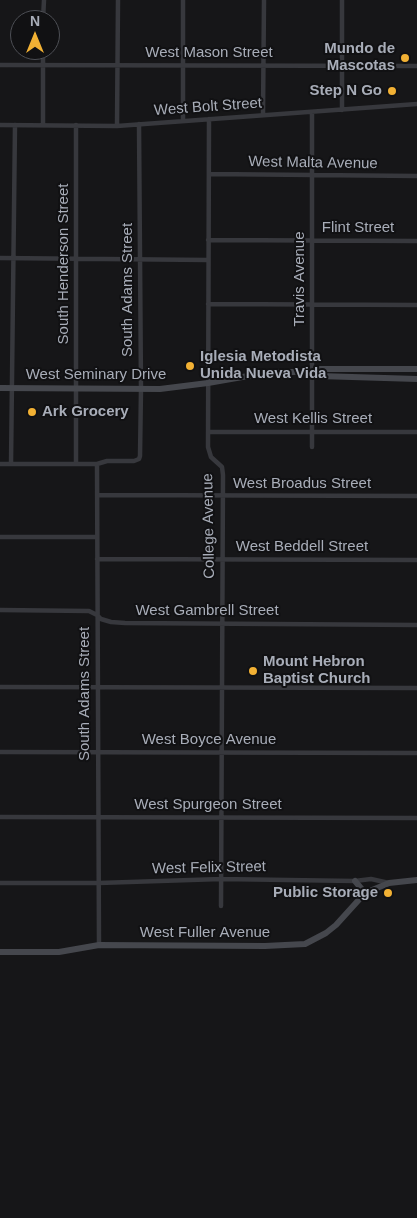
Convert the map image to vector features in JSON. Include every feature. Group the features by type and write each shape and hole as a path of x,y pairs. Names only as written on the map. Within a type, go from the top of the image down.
{"main road":[{"name":"West Seminary Drive","path":"0,388 172,388 272,372 312,372 320,369 417,370"},
{"name":"West Seminary Drive","path":"312,372 319,376 417,380"},
{"name":"West Felix Street","path":"389,882 417,880"},
{"path":"355,881 365,893"},
{"name":"West Fuller Avenue","path":"0,952 59,952 99,945 265,946 305,944 326,934 365,893 389,882"}],"street":[{"path":"117,126 118,0"},
{"path":"183,121 184,0"},
{"path":"263,115 264,0"},
{"path":"342,0 342,110"},
{"path":"43,60 43,125"},
{"name":"West Mason Street","path":"0,65 417,66"},
{"name":"West Bolt Street","path":"0,125 117,126 417,104"},
{"name":"Travis Avenue","path":"312,112 312,447"},
{"name":"College Avenue","path":"209,119 208,432 209,452 211,457 222,467 223,496 221,906"},
{"name":"South Adams Street","path":"99,945 97,464 107,460 137,461 140,456 139,124"},
{"path":"11,464 15,125"},
{"name":"South Henderson Street","path":"76,125 76,464"},
{"name":"West Malta Avenue","path":"209,174 417,176"},
{"name":"Flint Street","path":"208,240 417,241"},
{"path":"0,258 208,260"},
{"path":"208,304 417,305"},
{"name":"West Kellis Street","path":"208,432 417,432"},
{"path":"0,464 97,464"},
{"name":"West Broadus Street","path":"97,495 417,496"},
{"path":"0,537 97,537"},
{"name":"West Beddell Street","path":"97,559 417,560"},
{"name":"West Gambrell Street","path":"0,610 84,610 111,622 417,625"},
{"path":"0,687 417,688"},
{"name":"West Boyce Avenue","path":"0,752 417,753"},
{"name":"West Spurgeon Street","path":"0,817 221,816 417,818"},
{"name":"West Felix Street","path":"0,883 99,883 221,879 355,881 371,879 389,882"}],"place":[{"name":"Mundo de Mascotas","path":"405,58"},
{"name":"Step N Go","path":"392,91"},
{"name":"Iglesia Metodista Unida Nueva Vida","path":"190,366"},
{"name":"Ark Grocery","path":"32,412"},
{"name":"Mount Hebron Baptist Church","path":"253,671"},
{"name":"Public Storage","path":"388,893"}]}
